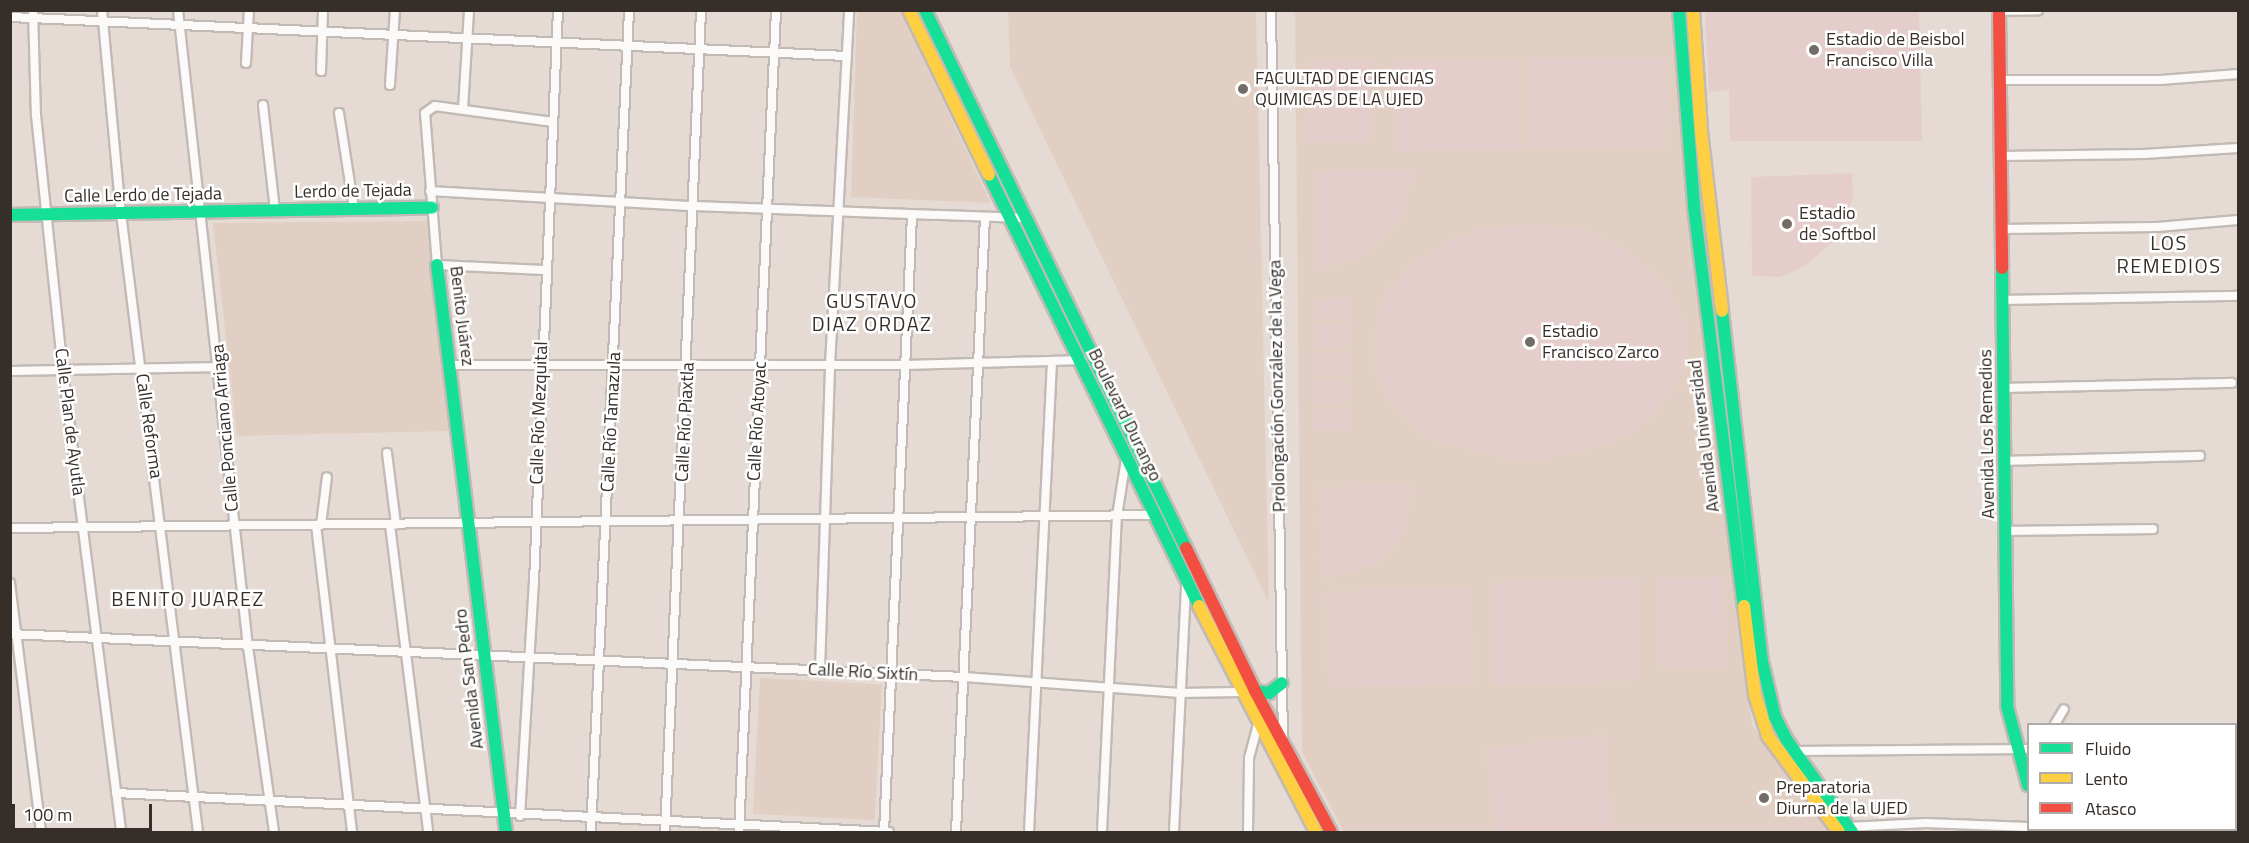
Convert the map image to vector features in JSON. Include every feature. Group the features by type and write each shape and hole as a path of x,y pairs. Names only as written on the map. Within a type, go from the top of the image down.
{"street":[{"name":"Calle Ponciano Arriaga","path":"178,10 177,23 220,367 234,526 248,646 274,832"},
{"path":"246,63 249,10"},
{"path":"321,71 323,10"},
{"path":"390,85 395,10"},
{"path":"469,10 463,109 553,122"},
{"name":"Calle Río Mezquital","path":"520,816 531,658 541,365 558,10"},
{"name":"Calle Río Tamazula","path":"591,832 615,363 629,10"},
{"name":"Calle Río Piaxtla","path":"665,832 688,364 701,10"},
{"name":"Calle Río Atoyac","path":"739,828 776,10"},
{"path":"820,670 830,365 849,10"},
{"name":"Boulevard Durango","path":"909,10 1186,581 1258,725 1316,832"},
{"name":"Boulevard Durango","path":"925,10 1255,691 1330,832"},
{"name":"Prolongación González de la Vega","path":"1271,10 1283,745 1277,760"},
{"name":"Avenida Universidad","path":"1679,10 1679,49 1705,289 1736,552 1761,719 1775,747 1846,831"},
{"name":"Avenida Universidad","path":"1693,10 1694,49 1719,289 1762,661 1775,717 1794,751 1846,831"},
{"path":"1999,11 2038,10"},
{"name":"Avenida Los Remedios","path":"1999,11 2007,706 2022,749 2027,779"},
{"path":"10,17 32,13 102,15 177,23 468,36 627,48 847,56"},
{"name":"Calle Plan de Ayutla","path":"32,13 36,115 63,371 121,832"},
{"name":"Calle Reforma","path":"102,15 121,213 162,526 198,832"},
{"path":"1679,49 1694,49"},
{"path":"2001,80 2160,80 2238,75"},
{"path":"263,105 275,211"},
{"name":"Benito Juárez","path":"463,109 435,106 425,113 437,265 468,522"},
{"path":"339,113 354,209"},
{"path":"2002,156 2155,154 2238,147"},
{"path":"430,191 694,206 1024,218"},
{"name":"Lerdo de Tejada","path":"275,211 432,208"},
{"name":"Calle Lerdo de Tejada","path":"10,215 275,211"},
{"path":"884,832 912,215"},
{"path":"956,832 985,218"},
{"path":"2002,229 2157,227 2238,220"},
{"path":"437,265 545,270"},
{"path":"1705,289 1719,289"},
{"path":"2004,300 2238,296"},
{"path":"450,365 760,363 905,365 1094,359"},
{"path":"1029,832 1052,362"},
{"path":"10,371 220,367"},
{"path":"2005,387 2232,383"},
{"path":"387,453 404,654 428,832"},
{"path":"2005,461 2200,456"},
{"path":"1102,832 1117,516 1126,458"},
{"path":"327,477 319,525 328,649 352,832"},
{"path":"10,528 83,525 393,525 468,522 679,522 971,517 1043,519 1169,514"},
{"name":"Avenida San Pedro","path":"468,522 506,832"},
{"path":"2006,531 2153,529"},
{"path":"1174,832 1189,556"},
{"path":"10,583 13,634 41,832"},
{"name":"Calle Río Sixtín","path":"13,634 404,654 747,666 964,677 1180,693 1241,692"},
{"path":"1255,691 1269,693 1282,683"},
{"path":"2056,723 2064,709"},
{"path":"1248,832 1249,758 1258,725"},
{"path":"1794,751 2022,749"},
{"path":"116,793 739,828 888,832"},
{"path":"1846,831 1926,823 2027,827"}],"shaded area":[{"path":"857,11 900,11 991,203 851,197"},
{"path":"1008,11 1256,11 1269,603 1010,67"},
{"path":"1295,11 1674,11 1674,59 1752,725 1833,832 1344,832 1302,752"},
{"name":"Estadio de Beisbol Francisco Villa","path":"1705,11 1919,11 1922,141 1730,141 1729,90 1709,92"},
{"path":"1527,58 1666,58 1666,148 1527,148"},
{"path":"1519,59 1521,149 1396,151 1394,61"},
{"path":"1308,60 1370,60 1370,142 1308,142"},
{"path":"1316,171 1412,171 1407,206 1398,224 1362,256 1338,265 1315,266"},
{"path":"1852,173 1853,196 1845,220 1830,244 1805,266 1780,277 1752,276 1751,177"},
{"path":"427,221 451,431 237,436 213,223"},
{"name":"Estadio Francisco Zarco","path":"1535,224 1587,231 1620,246 1666,285 1686,326 1686,356 1680,378 1652,416 1629,434 1585,450 1538,459 1498,457 1430,440 1390,404 1374,368 1376,319 1386,294 1414,263 1449,241 1482,229"},
{"path":"1315,298 1351,298 1351,319 1315,319"},
{"path":"1315,325 1351,325 1351,346 1315,346"},
{"path":"1314,353 1351,353 1351,375 1314,375"},
{"path":"1312,381 1350,381 1350,403 1312,403"},
{"path":"1313,409 1351,409 1351,430 1313,430"},
{"path":"1411,486 1406,529 1382,560 1351,573 1320,579 1319,487"},
{"path":"1724,577 1727,666 1661,668 1658,579"},
{"path":"1635,578 1639,680 1495,685 1491,583"},
{"path":"1471,587 1474,683 1328,688 1325,592"},
{"path":"760,678 882,684 875,820 753,814"},
{"path":"1602,735 1614,832 1496,832 1486,749"}],"traffic: fast":[{"path":"925,10 1186,548"},
{"path":"1679,10 1694,207 1744,606"},
{"path":"989,175 1199,606"},
{"path":"10,215 432,208"},
{"path":"437,265 506,832"},
{"path":"2002,268 2007,706 2027,781"},
{"path":"1722,311 1762,661 1775,717 1786,739 1852,832"},
{"path":"1255,691 1269,693 1282,683"}],"traffic: slow":[{"path":"909,10 989,175"},
{"path":"1693,10 1701,131 1722,311"},
{"path":"1199,606 1316,832"},
{"path":"1744,606 1755,695 1768,736 1839,832"}],"traffic: jam":[{"path":"1999,10 2002,268"},
{"path":"1186,548 1255,691 1331,832"}],"place":[{"name":"Estadio de Beisbol Francisco Villa","path":"1814,50"},
{"name":"FACULTAD DE CIENCIAS QUIMICAS DE LA UJED","path":"1243,89"},
{"name":"Estadio de Softbol","path":"1787,224"},
{"name":"Estadio Francisco Zarco","path":"1530,342"},
{"name":"Preparatoria Diurna de la UJED","path":"1764,798"}],"district":[{"name":"LOS REMEDIOS","path":"2169,254"},
{"name":"GUSTAVO DIAZ ORDAZ","path":"872,312"},
{"name":"BENITO JUAREZ","path":"188,598"}]}
